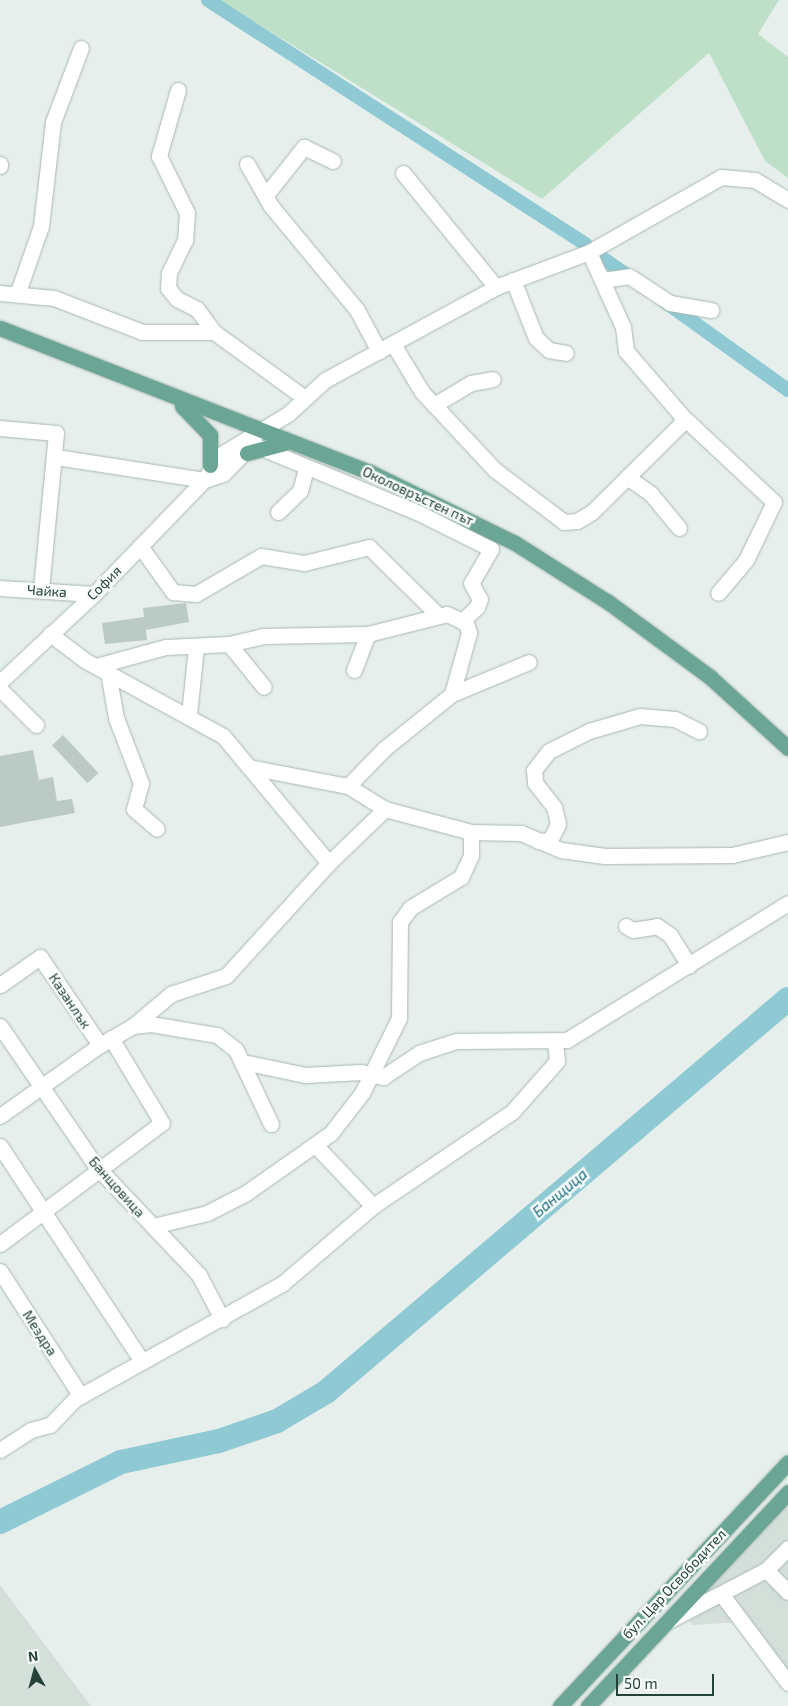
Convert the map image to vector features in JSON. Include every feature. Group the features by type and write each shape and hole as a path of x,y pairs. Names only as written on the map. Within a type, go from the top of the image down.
{"main road":[{"name":"Околовръстен път","path":"4,330 257,431 370,472 515,543 608,602 710,678 788,748"},
{"path":"173,398 210,435 210,465"},
{"path":"253,450 290,442"},
{"name":"бул. Цар Освободител","path":"560,1706 788,1462"},
{"name":"бул. Цар Освободител","path":"588,1706 788,1492"}],"street":[{"path":"18,292 42,226 53,122 80,48"},
{"path":"178,90 159,156 188,213 185,240 169,273 168,288 177,299 197,310 214,332 305,398"},
{"path":"265,196 304,147 333,161"},
{"path":"247,164 265,196 315,264 357,310 379,351"},
{"path":"403,173 496,287"},
{"path":"204,480 210,465 234,443 288,414 325,380 496,287 590,252 721,177 755,180 788,200"},
{"path":"590,252 615,278 682,308 711,310"},
{"path":"615,278 626,351 682,416 774,502 746,560 718,593"},
{"path":"513,280 536,338 549,350 566,353"},
{"path":"0,293 18,292 54,298 142,332 214,332"},
{"path":"393,344 434,404 496,470 564,522 577,521 592,512 681,424 682,416"},
{"path":"434,404 471,382 493,380"},
{"path":"0,428 56,433 56,457 41,590"},
{"path":"56,457 204,480 223,474 253,450 257,431"},
{"path":"253,450 306,468 417,512 491,549 471,582 480,599 477,607 462,621"},
{"path":"278,512 300,491 306,468"},
{"path":"627,478 650,494 679,528"},
{"name":"София","path":"0,682 94,594 204,480"},
{"path":"140,546 173,592 196,594 261,556 304,563 369,547 437,614 462,621 469,632 452,694"},
{"name":"Чайка","path":"0,588 94,594"},
{"path":"102,669 166,647 229,644 262,636 368,634 396,629 437,614"},
{"path":"50,634 102,669 189,714 223,736 329,863"},
{"path":"354,670 368,634"},
{"path":"229,644 264,687"},
{"path":"189,714 196,647"},
{"path":"348,786 384,749 452,694 529,662"},
{"path":"102,669 116,718 141,783 134,809 157,829"},
{"path":"0,689 36,725"},
{"path":"538,841 550,840 558,824 554,807 535,783 534,770 549,751 589,731 640,716 675,719 699,731"},
{"path":"249,767 348,786 385,809 471,832 521,833 561,850 640,857 732,856 788,842"},
{"path":"0,1116 42,1089 106,1041 133,1026 171,994 226,976 329,863 385,809"},
{"path":"153,1226 207,1213 316,1147 372,1075 399,1018 400,922 423,898 461,877 471,856 471,832"},
{"path":"243,1062 305,1075 372,1075 384,1077 419,1053 457,1041 567,1040 788,903"},
{"path":"626,926 633,930 657,926 670,936 689,964"},
{"name":"Казанлък","path":"0,985 40,957 106,1041 162,1124 103,1171"},
{"path":"133,1026 172,1025 217,1035 243,1062 271,1124"},
{"name":"Банщовица","path":"0,1026 42,1089 103,1171 199,1275 222,1319"},
{"path":"0,1450 31,1430 50,1425 81,1396 107,1384 142,1360 173,1348 282,1283 373,1206 512,1112 557,1061 555,1041"},
{"path":"0,1146 142,1360"},
{"path":"316,1147 373,1206"},
{"path":"0,1244 103,1171"},
{"name":"Мездра","path":"0,1271 81,1396"},
{"path":"668,1621 722,1595 766,1570 788,1548"},
{"path":"766,1570 788,1592"},
{"path":"722,1595 788,1683"}],"shaded area":[{"path":"788,1505 788,1683 742,1622 692,1625 684,1613"},
{"path":"0,1585 91,1706 0,1706"}],"green space":[{"path":"219,0 779,0 758,34 788,57 788,178 765,161 709,53 542,199"}],"building":[{"path":"186,603 189,622 146,630 147,640 105,644 102,623 144,617 143,608"},
{"path":"63,735 98,773 87,783 52,745"},
{"path":"33,750 39,780 53,777 57,801 72,799 75,813 0,827 0,756"}],"waterway":[{"path":"208,0 586,245"},
{"path":"598,255 634,280"},
{"path":"664,301 788,390"},
{"name":"Банщица","path":"0,1522 121,1462 219,1441 277,1421 326,1392 788,999"}]}
